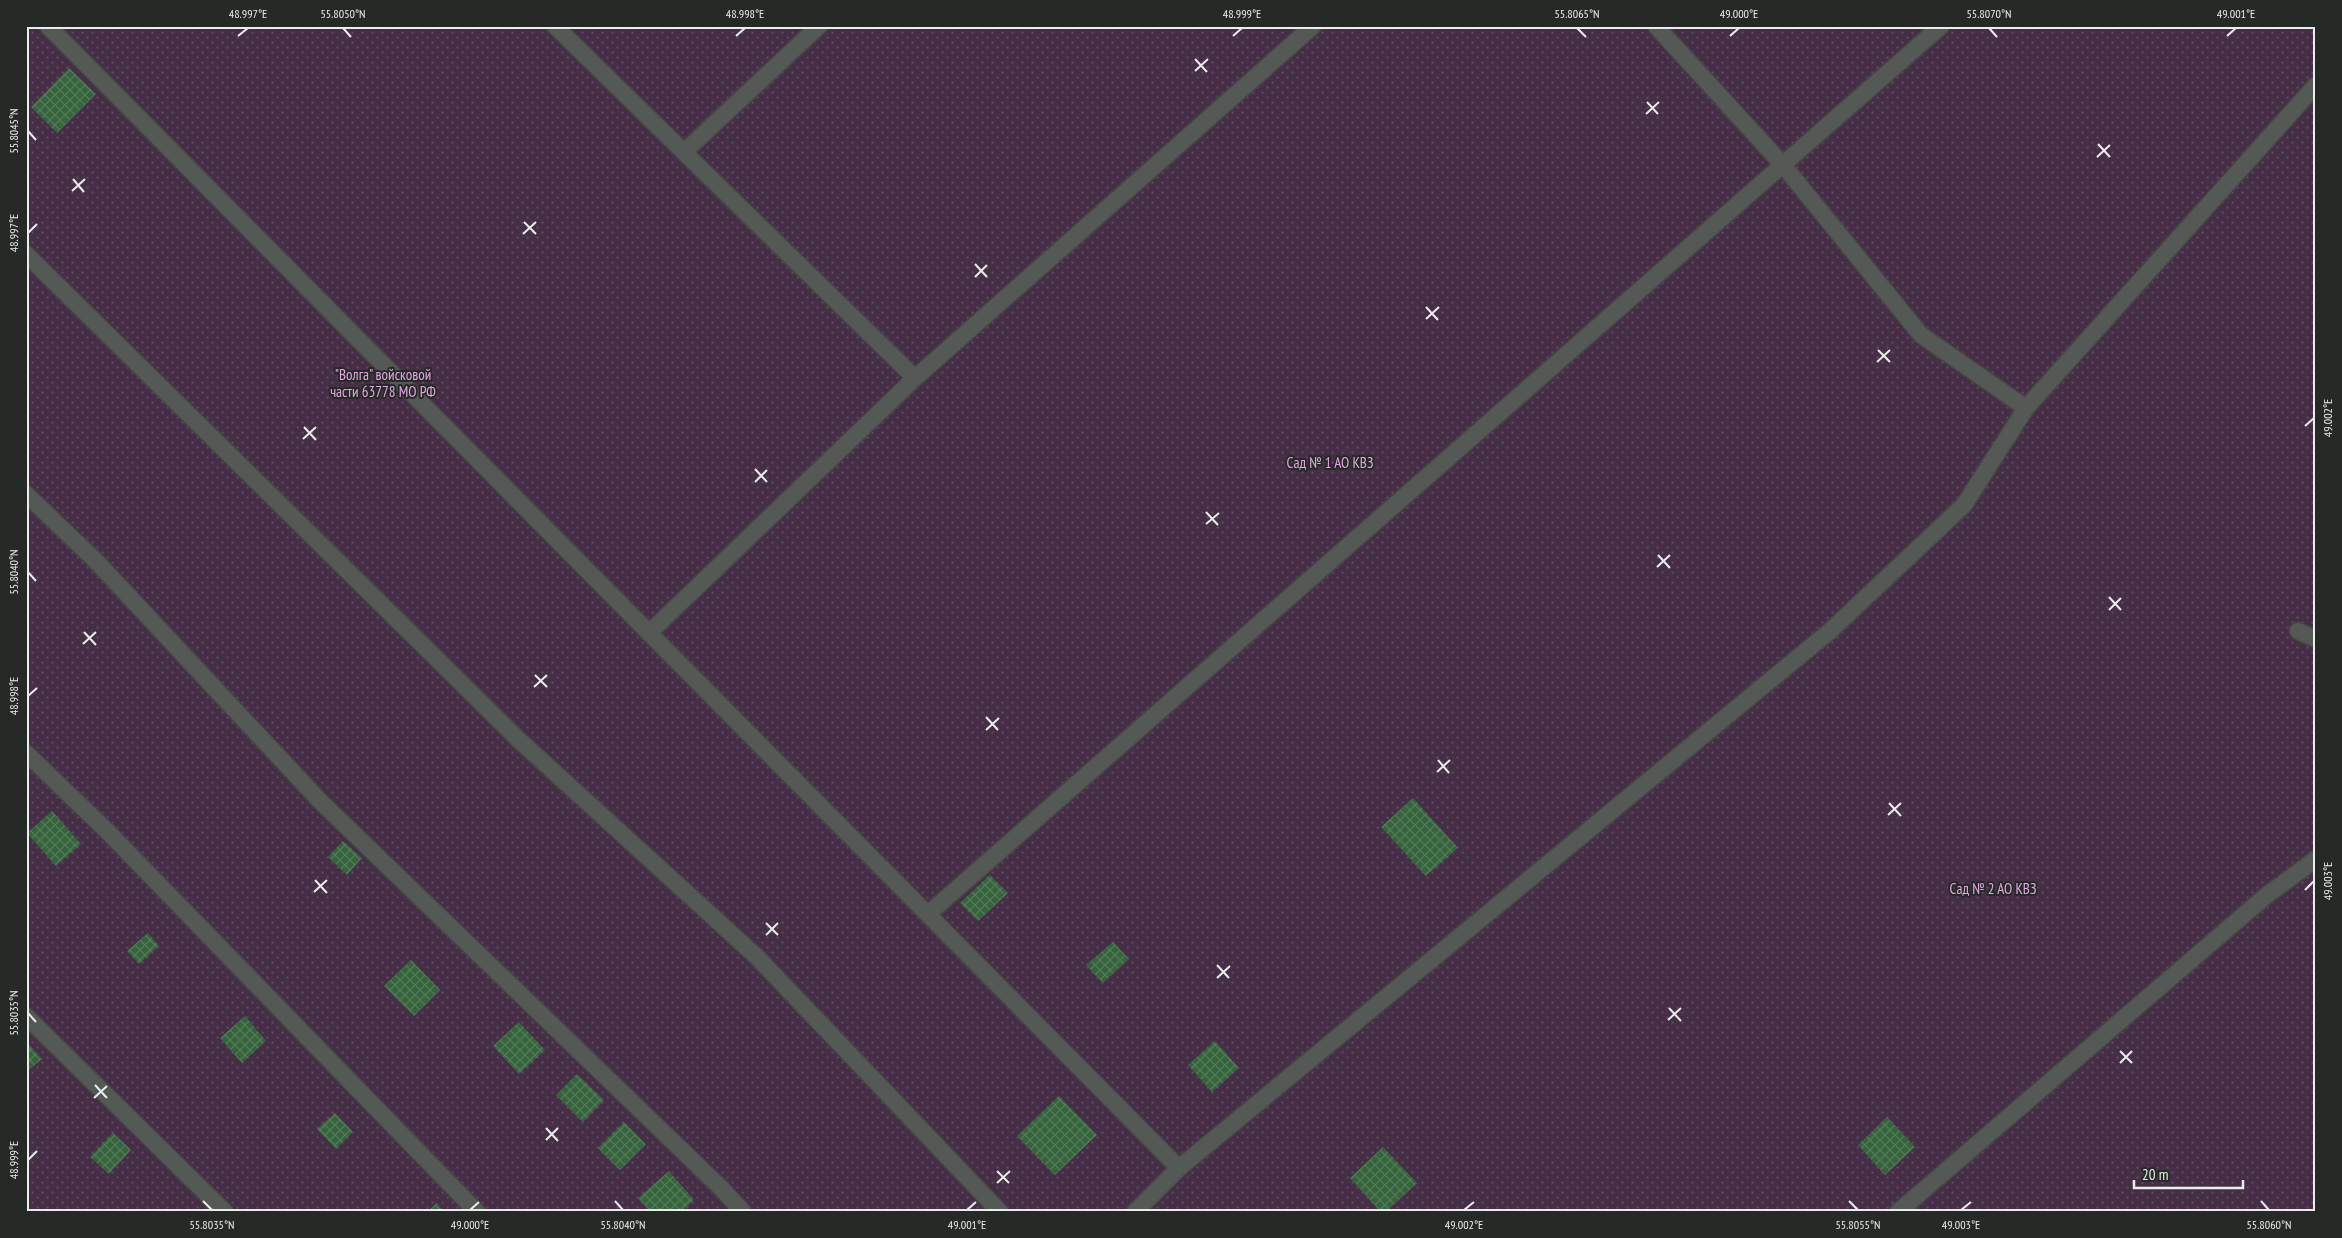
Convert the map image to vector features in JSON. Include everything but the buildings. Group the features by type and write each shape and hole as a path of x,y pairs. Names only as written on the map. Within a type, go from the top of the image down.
{"lane":[{"path":"48,26 1179,1168"},
{"path":"555,26 915,378"},
{"path":"684,152 819,26"},
{"path":"650,632 915,378 1313,26"},
{"path":"1656,26 1783,165 1921,336 2026,408"},
{"path":"928,914 1941,26"},
{"path":"1136,1212 1179,1168 1830,631 1964,505 2026,408 2316,85"},
{"path":"26,254 519,740 756,957 1000,1212"},
{"path":"26,494 96,561 319,800 713,1180 743,1212"},
{"path":"2298,631 2316,638"},
{"path":"26,753 107,831 477,1212"},
{"path":"1898,1212 2267,895 2316,859"},
{"path":"26,1016 225,1212"}],"green space":[{"path":"26,26 2316,26 2316,1212 26,1212"}],"park label":[{"name":"\"Волга\" войсковой части 63778 МО РФ","path":"383,384"},
{"name":"Сад № 1 АО КВЗ","path":"1330,463"},
{"name":"Сад № 2 АО КВЗ","path":"1993,889"}]}
